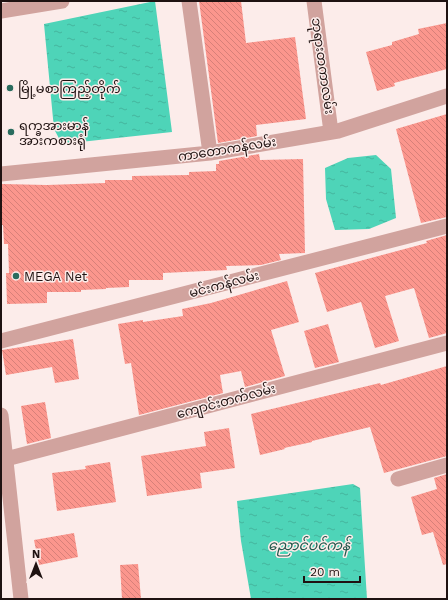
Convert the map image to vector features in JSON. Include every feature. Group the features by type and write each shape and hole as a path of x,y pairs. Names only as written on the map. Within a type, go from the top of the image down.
{"street":[{"path":"1,11 62,1"},
{"path":"189,1 210,154"},
{"name":"ဘုရားတကာလမ်း","path":"314,1 331,132"},
{"name":"ကာတောကန်လမ်း","path":"1,174 210,154 338,131 447,96"},
{"name":"မင်းကန်လမ်း","path":"1,342 447,226"},
{"name":"ကျောင်းတက်လမ်း","path":"6,459 447,343"},
{"path":"1,415 21,599"},
{"path":"398,479 447,465"}],"water":[{"path":"155,1 172,132 62,144 54,129 44,24"},
{"path":"376,155 391,169 396,218 369,229 335,230 326,199 325,168 348,158"},
{"name":"ညောင်ပင်ကန်","path":"353,484 360,488 367,599 251,599 241,541 237,501"}],"building":[{"path":"199,1 241,1 246,43 295,37 306,119 256,125 257,136 218,143"},
{"path":"447,23 447,69 394,83 395,86 377,91 366,52 392,45 392,42 419,34 418,29"},
{"path":"447,114 447,217 421,223 396,129"},
{"path":"259,154 260,160 303,159 305,253 279,254 281,260 261,265 226,266 227,270 163,273 163,280 129,280 129,287 81,290 81,292 47,292 47,303 7,304 6,273 9,273 8,244 4,244 3,225 1,225 2,184 47,185 105,183 105,180 132,180 132,176 189,175 189,172 216,171 216,164 219,164 219,161"},
{"path":"447,235 447,333 429,338 414,288 385,296 399,341 375,348 361,302 327,312 315,273 427,243 426,241"},
{"path":"287,281 299,322 271,330 285,376 245,387 241,371 220,375 223,393 139,415 131,363 125,364 118,324 183,316 182,309 211,303"},
{"path":"328,324 339,362 315,368 304,331"},
{"path":"73,339 79,379 55,383 52,367 6,375 2,350"},
{"path":"447,366 447,456 384,473 370,427 260,455 251,414 380,383 381,385"},
{"path":"45,402 51,438 27,444 21,406"},
{"path":"229,428 235,468 200,473 202,488 147,496 141,456 206,446 204,432"},
{"path":"110,462 116,502 57,511 52,473 86,469 85,466"},
{"path":"447,474 447,564 443,565 433,532 422,535 411,497 437,489 434,478"},
{"path":"74,533 78,557 39,565 34,540"},
{"path":"138,564 141,599 122,599 120,565"}],"place":[{"name":"မြို့မစာကြည့်တိုက်","path":"10,88"},
{"name":"ရက္ခအားမာန် အားကစားရုံ","path":"11,132"},
{"name":"MEGA Net","path":"16,276"}]}
